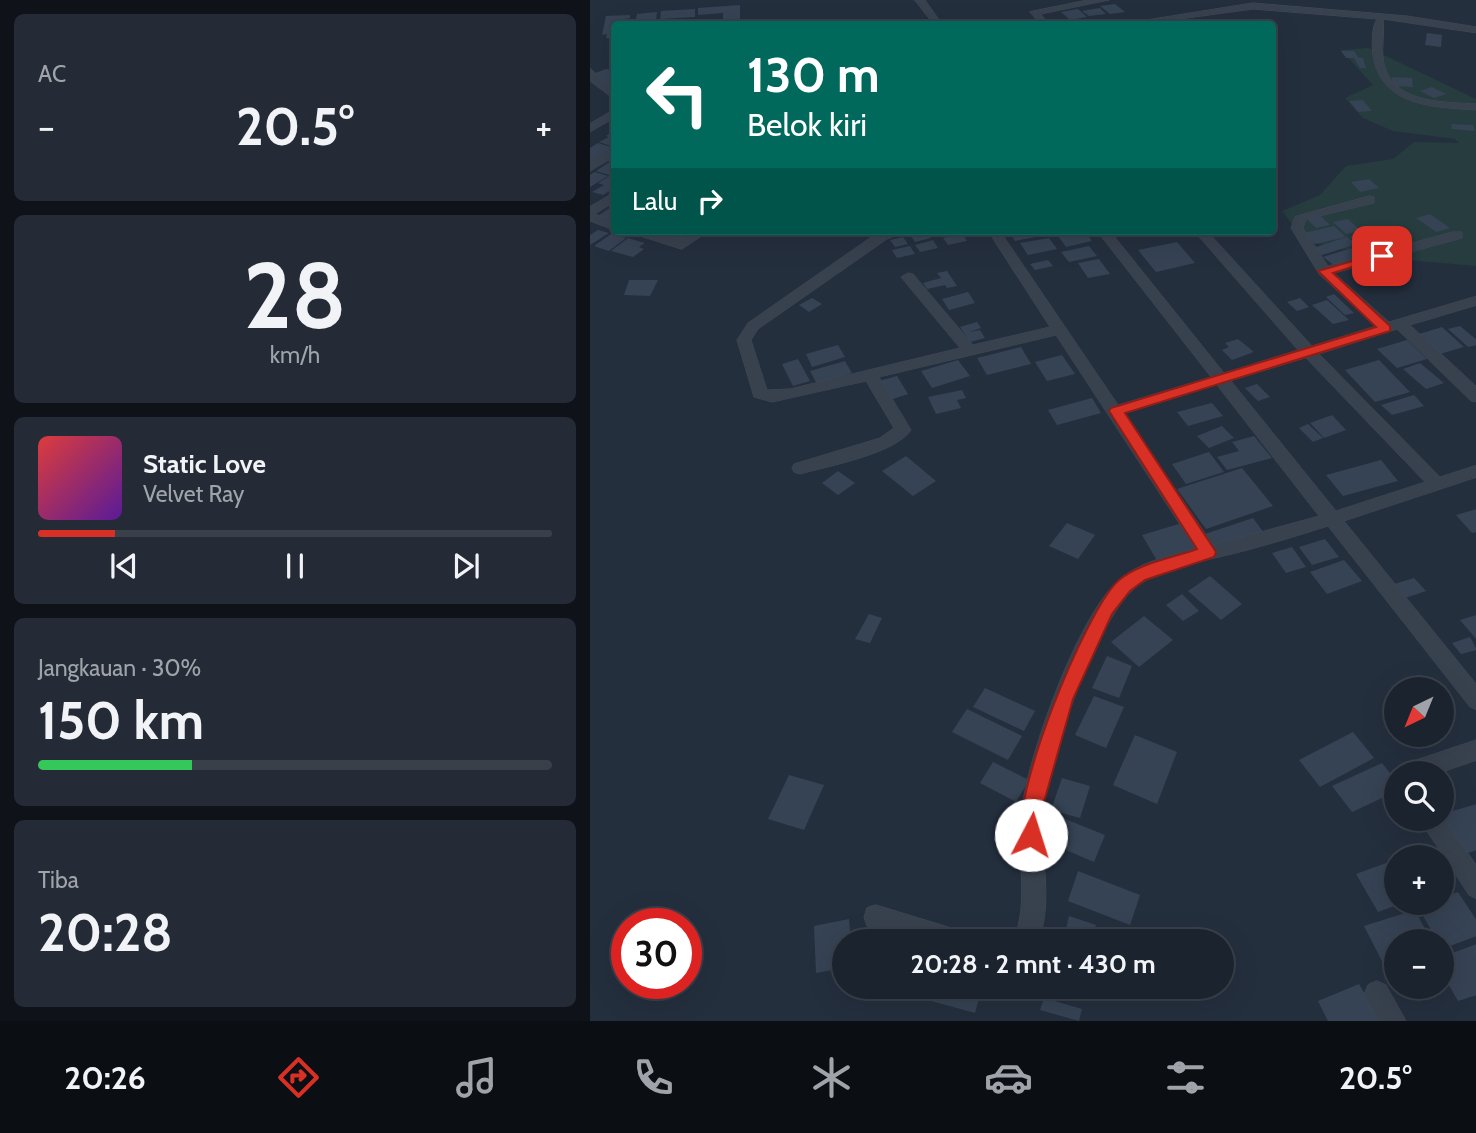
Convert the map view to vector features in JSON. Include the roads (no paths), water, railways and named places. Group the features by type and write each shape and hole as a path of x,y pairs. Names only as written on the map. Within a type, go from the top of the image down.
{"street":[{"path":"920,0 936,21"},
{"path":"933,0 948,21"},
{"path":"1042,21 1035,12 1104,0"},
{"path":"1180,21 1253,6 1379,21 1392,20"},
{"path":"1148,21 1253,6 1304,7 1476,33"},
{"path":"1379,21 1376,58 1379,69 1393,89 1420,101 1476,107"},
{"path":"590,74 611,93"},
{"path":"590,129 611,115"},
{"path":"590,167 611,154"},
{"path":"611,199 590,215 611,225"},
{"path":"1370,200 1298,219 1297,228 1324,271 1476,397"},
{"path":"646,235 682,245 697,235"},
{"path":"886,235 753,326 744,340 760,393 765,396 790,394 1060,329"},
{"path":"997,235 1208,552"},
{"path":"1106,235 1334,518 1476,701"},
{"path":"1203,235 1274,316 1312,351 1437,484"},
{"path":"1324,271 1457,235"},
{"path":"908,277 969,350"},
{"path":"1116,411 1476,300"},
{"path":"800,468 886,442 903,430 869,373"},
{"path":"1029,929 1034,912 1031,835 1033,802 1064,699 1106,610 1124,586 1139,575 1208,552 1334,518 1476,471"},
{"path":"1443,761 1476,750"},
{"path":"1438,831 1476,887"},
{"path":"876,917 915,929"},
{"path":"1377,994 1393,1021"}]}
